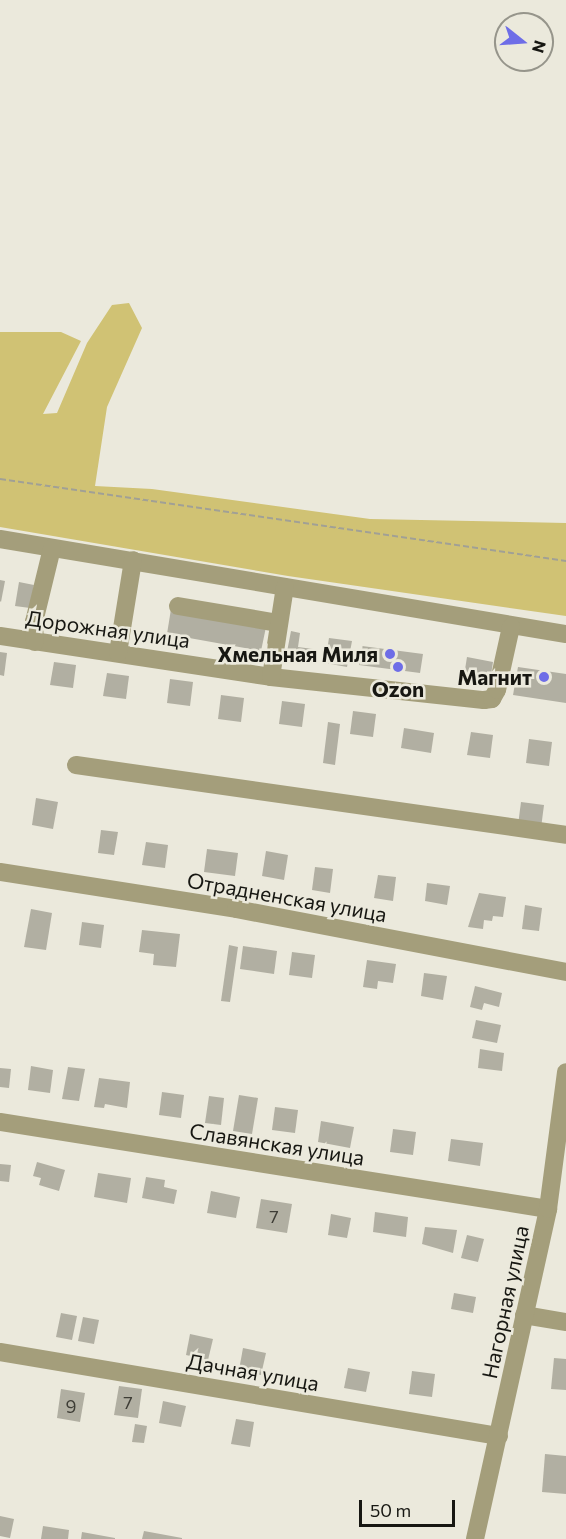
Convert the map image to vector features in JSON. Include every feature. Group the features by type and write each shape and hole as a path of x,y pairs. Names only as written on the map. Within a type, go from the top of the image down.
{"street":[{"path":"0,539 133,560 511,627 566,634"},
{"path":"35,642 34,622 52,548"},
{"path":"118,653 133,560"},
{"path":"271,677 285,587"},
{"path":"178,606 279,622"},
{"name":"Дорожная улица","path":"0,636 271,677 484,700 492,699 497,690 511,627"},
{"path":"76,765 566,835"},
{"name":"Отрадненская улица","path":"0,872 236,909 566,972"},
{"name":"Нагорная улица","path":"475,1539 548,1209 566,1072"},
{"name":"Славянская улица","path":"0,1122 548,1209"},
{"path":"524,1315 566,1322"},
{"name":"Дачная улица","path":"0,1352 499,1436"}],"path":[{"path":"0,479 566,561"}],"shaded area":[{"path":"129,303 142,328 107,407 95,486 152,489 370,519 566,523 566,616 288,576 0,527 0,332 61,332 81,341 43,414 57,413 87,343 112,305"}],"building":[{"path":"0,580 5,581 1,602 0,601"},
{"path":"19,582 34,585 30,608 15,606"},
{"path":"171,609 266,627 261,651 167,634"},
{"path":"291,631 300,633 298,647 313,649 311,661 286,657"},
{"path":"329,638 352,641 347,667 325,663"},
{"path":"362,646 423,654 420,673 359,665"},
{"path":"0,652 7,653 4,676 0,675"},
{"path":"467,657 493,662 489,687 463,682"},
{"path":"54,662 76,665 73,688 50,685"},
{"path":"518,667 566,674 566,703 513,695"},
{"path":"107,673 129,676 126,699 103,696"},
{"path":"170,679 193,682 190,706 167,703"},
{"path":"221,695 244,698 241,722 218,719"},
{"path":"282,701 305,704 302,727 279,724"},
{"path":"353,711 376,714 373,737 350,734"},
{"path":"328,722 340,724 335,765 323,763"},
{"path":"404,728 434,733 431,753 401,748"},
{"path":"471,732 493,735 490,758 467,755"},
{"path":"529,739 552,742 549,766 526,763"},
{"path":"36,798 58,802 53,829 32,825"},
{"path":"521,802 544,805 541,828 518,825"},
{"path":"101,830 118,832 114,855 98,853"},
{"path":"146,842 168,845 165,868 142,865"},
{"path":"207,849 238,853 235,876 204,872"},
{"path":"266,851 288,855 284,880 262,876"},
{"path":"315,867 333,869 330,893 312,890"},
{"path":"378,875 396,877 393,901 374,898"},
{"path":"427,883 450,886 447,905 425,901"},
{"path":"479,893 506,897 503,917 493,916 492,921 484,920 483,929 468,927"},
{"path":"525,905 542,908 539,931 522,929"},
{"path":"31,909 52,913 46,950 24,947"},
{"path":"82,922 104,925 101,948 79,945"},
{"path":"142,930 180,934 176,967 153,965 154,954 139,952"},
{"path":"229,945 238,947 230,1002 221,1001"},
{"path":"243,946 277,951 274,974 240,969"},
{"path":"292,952 315,955 312,978 289,975"},
{"path":"367,960 396,964 393,983 378,981 377,989 363,987"},
{"path":"424,973 447,976 443,1000 421,996"},
{"path":"475,986 502,993 499,1007 484,1003 482,1010 470,1007"},
{"path":"476,1020 501,1025 497,1043 472,1038"},
{"path":"480,1049 504,1053 502,1071 478,1068"},
{"path":"31,1066 53,1070 50,1093 28,1090"},
{"path":"68,1067 85,1069 79,1101 62,1099"},
{"path":"0,1068 11,1069 9,1088 0,1087"},
{"path":"99,1078 130,1082 127,1108 105,1104 104,1108 94,1107"},
{"path":"162,1092 184,1095 181,1118 159,1115"},
{"path":"239,1095 258,1098 252,1134 233,1131"},
{"path":"209,1096 224,1098 221,1125 205,1123"},
{"path":"275,1107 298,1110 295,1133 272,1130"},
{"path":"321,1121 354,1127 350,1148 318,1142"},
{"path":"393,1129 416,1132 413,1155 390,1152"},
{"path":"451,1139 483,1143 480,1166 448,1161"},
{"path":"37,1162 65,1170 59,1191 39,1185 41,1178 33,1176"},
{"path":"0,1164 11,1165 9,1182 0,1181"},
{"path":"98,1173 131,1178 127,1203 94,1197"},
{"path":"146,1177 165,1180 164,1187 177,1190 174,1204 142,1198"},
{"path":"211,1191 240,1197 236,1218 207,1213"},
{"path":"261,1199 292,1204 287,1233 256,1228"},
{"path":"375,1212 408,1217 406,1237 373,1232"},
{"path":"331,1214 351,1218 347,1238 328,1235"},
{"path":"425,1227 457,1230 453,1253 422,1244"},
{"path":"467,1235 484,1239 478,1262 461,1258"},
{"path":"454,1293 476,1297 473,1313 451,1309"},
{"path":"61,1313 77,1316 72,1340 56,1337"},
{"path":"83,1317 99,1320 94,1344 78,1341"},
{"path":"190,1334 213,1339 208,1360 186,1355"},
{"path":"243,1348 266,1353 261,1375 239,1370"},
{"path":"554,1358 566,1359 566,1390 551,1389"},
{"path":"348,1368 370,1372 366,1392 344,1388"},
{"path":"412,1371 435,1374 432,1397 409,1394"},
{"path":"119,1386 142,1389 138,1418 114,1415"},
{"path":"61,1389 85,1393 80,1422 57,1418"},
{"path":"163,1401 186,1406 181,1427 159,1423"},
{"path":"236,1419 254,1422 250,1447 231,1444"},
{"path":"135,1424 147,1426 144,1443 132,1442"},
{"path":"545,1454 566,1456 566,1494 542,1492"},
{"path":"0,1516 14,1519 10,1538 0,1536"},
{"path":"43,1526 69,1530 68,1539 41,1539"},
{"path":"144,1531 182,1538 182,1539 142,1539"},
{"path":"82,1532 115,1538 115,1539 81,1539"}],"place":[{"name":"Хмельная Миля","path":"390,654"},
{"name":"Ozon","path":"398,667"},
{"name":"Магнит","path":"544,677"}]}
